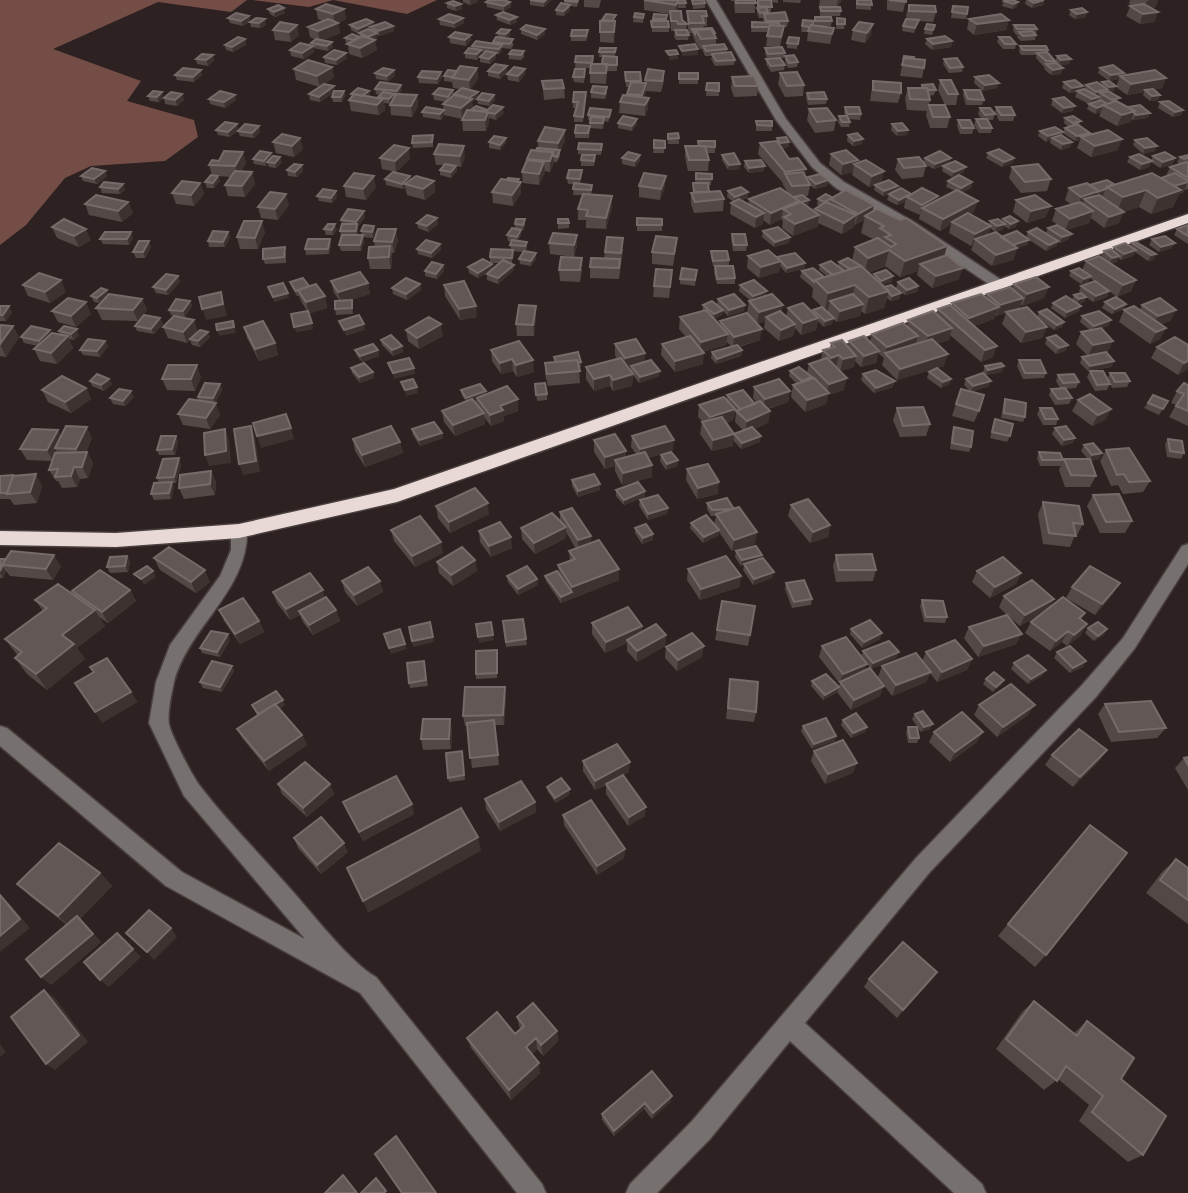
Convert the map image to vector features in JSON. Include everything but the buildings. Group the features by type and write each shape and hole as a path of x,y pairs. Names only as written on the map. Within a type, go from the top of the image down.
{"highway":[{"path":"0,538 116,540 239,531 397,495 1188,218"}],"street":[{"path":"711,0 781,120 816,165 840,185 910,225 998,284"},
{"path":"239,531 239,550 227,579 179,645 165,682 159,723 191,790 325,945 368,985 533,1193"},
{"path":"639,1193 701,1130 791,1026 923,865 1089,691 1129,643 1188,550"},
{"path":"0,734 174,879 368,985"},
{"path":"791,1026 974,1193"}],"shaded area":[{"path":"0,0 247,0 231,12 158,2 53,49 141,81 127,101 194,120 198,137 165,161 91,166 65,178 26,225 0,245"},
{"path":"253,0 333,0 309,7"},
{"path":"333,0 437,0 407,14"}]}
